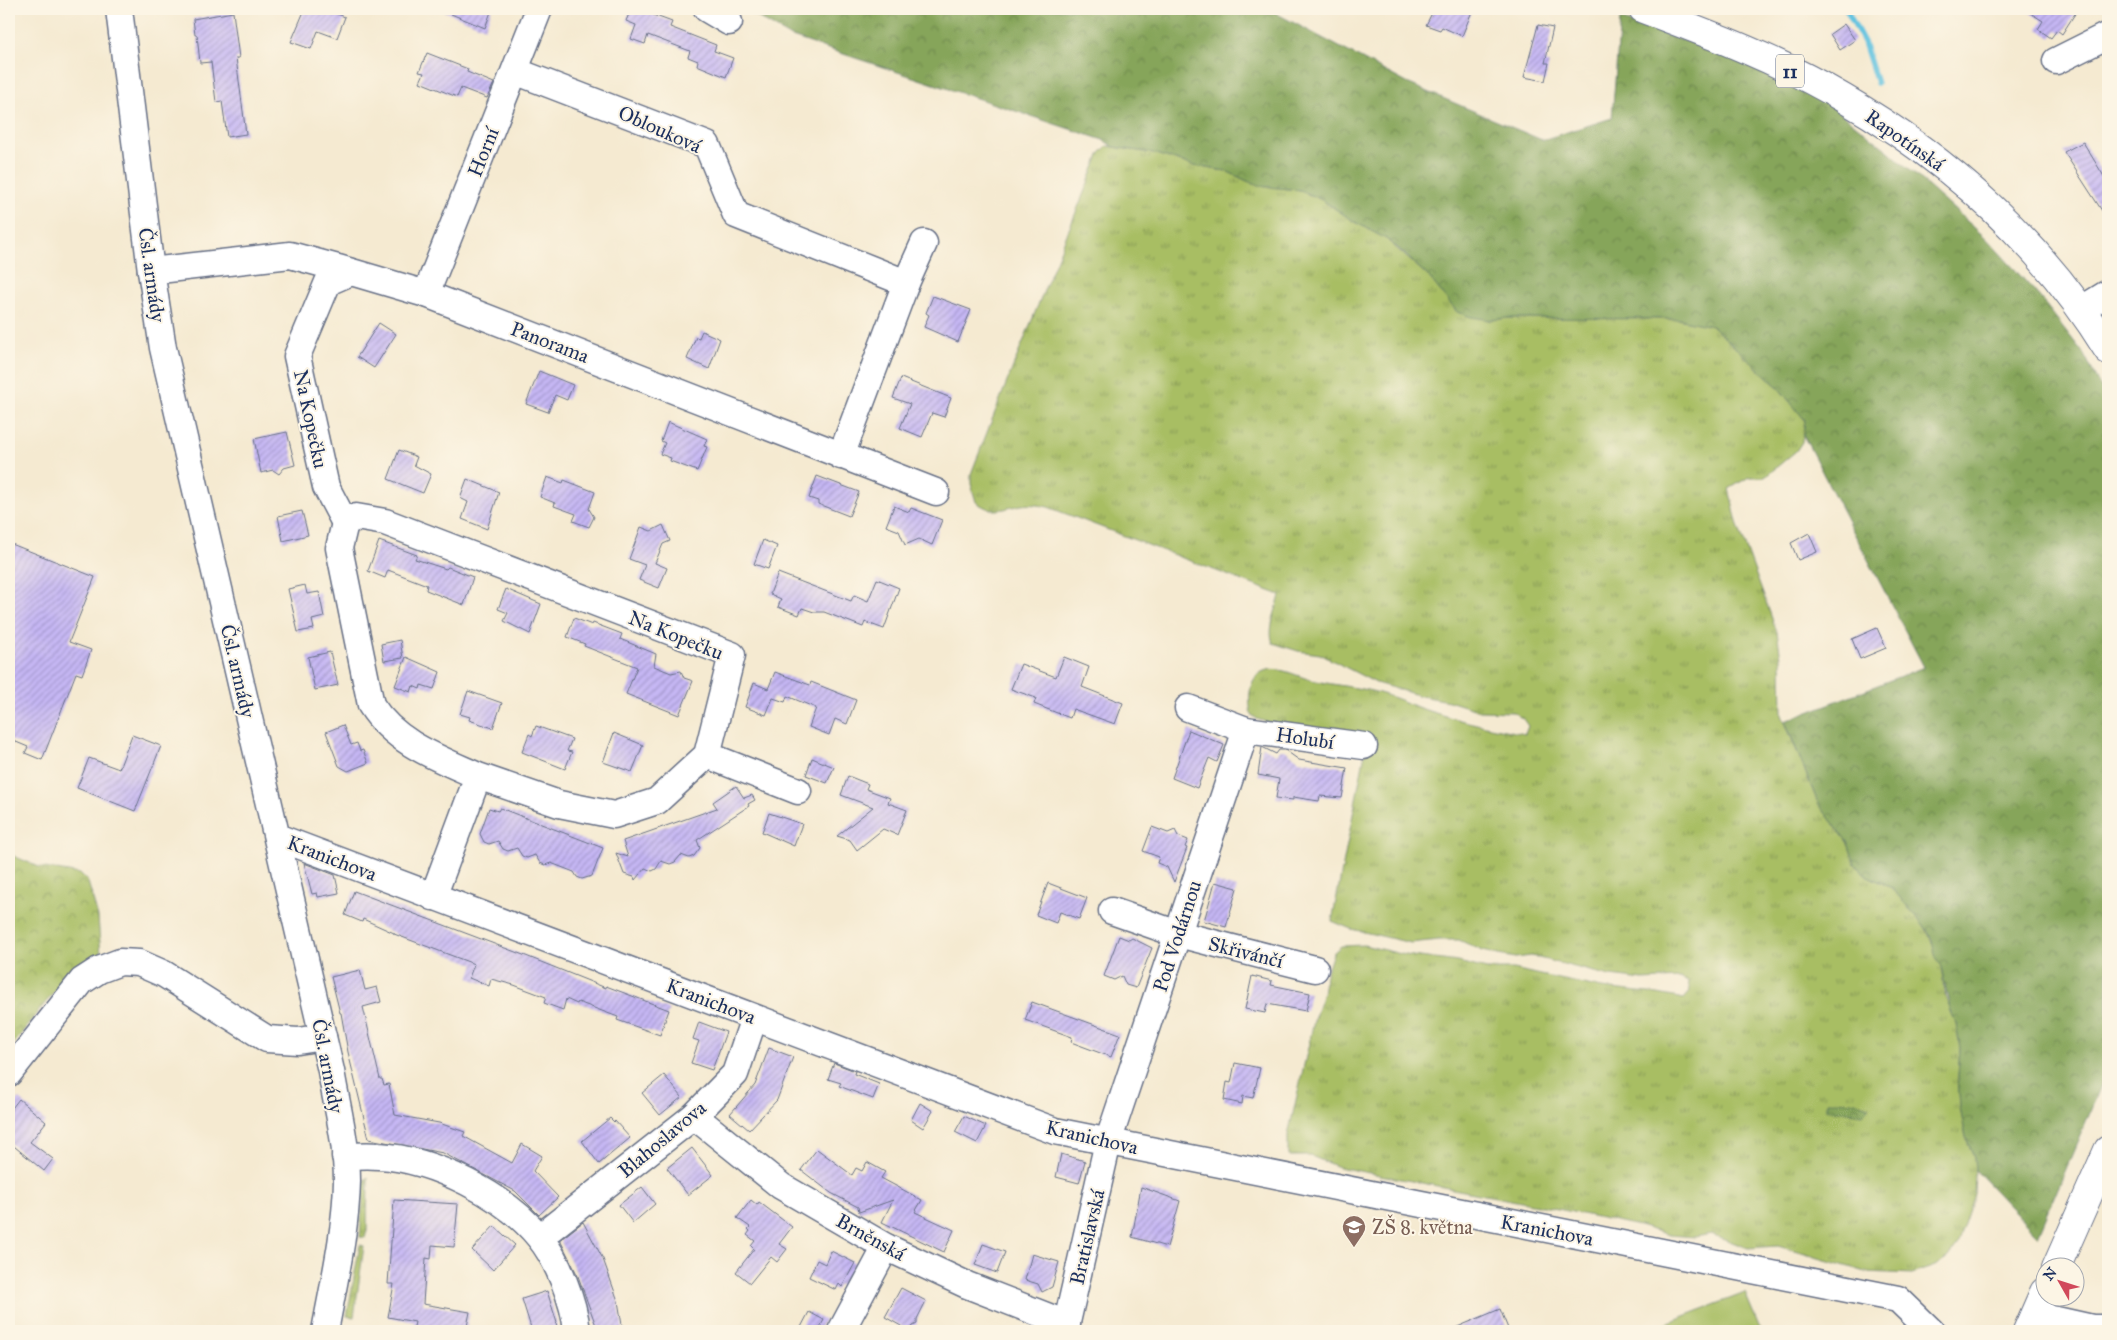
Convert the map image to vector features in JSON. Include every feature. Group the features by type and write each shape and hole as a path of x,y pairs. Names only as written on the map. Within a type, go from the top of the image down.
{"main road":[{"name":"Rapotínská","path":"1643,9 1770,61 1842,97 1926,152 1986,202 2041,258 2106,340"},
{"path":"2060,1258 2108,1150"}],"street":[{"name":"Čsl. armády","path":"119,9 151,271 163,348 331,1072 345,1156 347,1180 344,1220 325,1331"},
{"name":"Horní","path":"426,294 539,9"},
{"path":"706,9 729,22"},
{"path":"2056,61 2108,34"},
{"name":"Oblouková","path":"515,71 707,145 736,215 906,283"},
{"path":"841,456 906,283 924,243"},
{"name":"Panorama","path":"151,271 290,256 351,272 426,294 936,492"},
{"name":"Na Kopečku","path":"351,272 328,282 297,356 326,487 345,523 356,517 385,522 732,655 707,755"},
{"path":"2082,309 2108,293"},
{"path":"345,523 338,548 371,705 380,718 410,744 478,776 560,804 614,815 658,801 707,755 798,791"},
{"name":"Holubí","path":"1188,708 1246,730 1364,746"},
{"name":"Pod Vodárnou","path":"1108,1142 1246,730"},
{"path":"433,897 478,776"},
{"name":"Kranichova","path":"277,838 1054,1131 1898,1300 1931,1331"},
{"name":"Skřivánčí","path":"1112,911 1178,934 1315,969"},
{"path":"9,1072 82,981 98,970 120,962 139,963 164,974 267,1039 298,1041 323,1038"},
{"name":"Blahoslavova","path":"540,1237 694,1116 735,1074 754,1018"},
{"name":"Brněnská","path":"694,1116 780,1186 886,1248 1066,1328"},
{"name":"Bratislavská","path":"1066,1328 1108,1142"},
{"path":"345,1156 380,1156 409,1161 447,1173 482,1190 511,1210 540,1237 562,1276 577,1331"},
{"path":"842,1331 886,1248"},
{"path":"2035,1313 2092,1328 2108,1328"}],"green space":[{"path":"744,9 1268,9 1407,83 1542,140 1612,118 1620,19 1724,54 1818,95 1891,153 1987,239 2038,295 2084,354 2108,402 2108,1069 2038,1236 1975,1170 1974,1158 1966,1137 1960,1108 1958,1076 1960,1049 1956,1023 1950,1009 1941,967 1935,955 1932,940 1927,930 1892,888 1864,874 1855,864 1848,843 1818,803 1785,721 1924,667 1803,435 1805,420 1777,386 1712,326 1678,319 1508,318 1491,320 1471,317 1457,312 1429,277 1399,249 1322,200 1300,190 1258,186 1226,171 1194,166 1157,154 1114,147 1103,140 789,36"},
{"path":"1107,146 1157,154 1194,166 1226,171 1258,186 1300,190 1322,200 1355,222 1386,239 1429,277 1457,312 1491,320 1508,318 1678,319 1712,326 1777,386 1805,420 1802,442 1796,451 1765,477 1749,477 1729,489 1738,526 1777,632 1781,658 1782,715 1818,803 1848,843 1855,864 1864,874 1892,888 1927,930 1941,967 1946,999 1956,1023 1960,1049 1958,1076 1960,1108 1966,1137 1974,1158 1975,1173 1974,1194 1957,1245 1948,1257 1935,1266 1912,1274 1866,1272 1778,1246 1748,1248 1711,1234 1696,1237 1670,1235 1639,1226 1558,1209 1338,1167 1311,1156 1288,1156 1288,1135 1315,1017 1333,953 1341,946 1364,945 1405,955 1458,962 1487,969 1513,969 1602,988 1684,999 1690,992 1688,982 1680,978 1643,980 1610,976 1531,956 1516,958 1498,955 1483,951 1459,940 1411,943 1351,929 1332,921 1365,753 1257,719 1251,714 1250,702 1250,690 1255,678 1264,671 1282,670 1312,680 1377,692 1455,719 1525,734 1528,726 1523,719 1513,712 1480,711 1449,701 1421,696 1376,683 1320,654 1298,651 1273,643 1271,631 1280,595 1048,507 1025,505 992,510 976,502 971,484 971,474 1018,353 1100,153"},
{"path":"9,854 39,867 80,874 88,882 98,917 101,955 61,985 39,1010 9,1050"},
{"path":"1827,1101 1858,1102 1869,1106 1863,1114 1827,1109"},
{"path":"368,1177 367,1230 365,1238 360,1237 364,1180"},
{"path":"360,1245 364,1246 354,1317 347,1316"},
{"path":"1745,1293 1761,1331 1664,1331 1661,1325"}],"building":[{"path":"305,9 325,9 345,17 337,38 318,31 311,49 291,42"},
{"path":"439,9 492,9 485,28"},
{"path":"631,9 655,9 653,15 672,22 670,27 716,45 714,51 733,58 726,77 697,65 698,61 688,57 690,51 648,35 645,44 631,39 636,25 626,21"},
{"path":"1434,9 1473,9 1462,36 1442,27 1440,30 1426,25"},
{"path":"2024,9 2078,9 2062,34 2057,30 2051,38 2038,29 2043,21"},
{"path":"233,12 239,58 236,58 246,134 227,137 222,101 216,102 211,62 200,63 193,19"},
{"path":"1844,24 1855,40 1840,50 1830,34"},
{"path":"1538,25 1553,28 1545,63 1549,63 1545,81 1524,77"},
{"path":"427,53 468,69 467,72 494,83 487,98 461,88 457,97 420,82 424,73 419,72"},
{"path":"2083,142 2108,183 2108,220 2064,152"},
{"path":"933,296 971,310 958,342 924,327 929,315 926,313"},
{"path":"379,323 396,334 374,368 357,357"},
{"path":"702,331 720,339 709,369 687,359 696,337 699,338"},
{"path":"539,371 573,385 567,400 555,395 548,412 526,404"},
{"path":"901,378 951,398 944,417 932,413 922,437 900,428 910,404 893,398"},
{"path":"668,422 707,439 704,446 707,447 697,471 670,461 671,458 660,454 665,443 661,441"},
{"path":"287,432 295,465 284,468 279,474 273,470 261,473 254,439"},
{"path":"399,450 417,457 414,465 431,474 423,493 388,479"},
{"path":"817,476 859,492 849,516 818,504 818,501 809,498"},
{"path":"547,477 563,483 564,480 595,492 589,509 594,517 589,527 573,521 576,514 554,506 555,503 540,497"},
{"path":"467,479 499,492 487,529 462,519 468,502 460,498"},
{"path":"894,506 909,512 911,508 942,520 932,545 919,539 905,545 899,531 886,526"},
{"path":"302,511 308,535 283,541 278,516"},
{"path":"663,525 670,541 663,544 655,563 667,568 659,588 639,580 645,565 629,559 641,527 651,531"},
{"path":"1809,533 1817,552 1798,560 1791,543"},
{"path":"763,540 777,546 768,569 754,564"},
{"path":"379,541 417,555 415,559 446,569 448,567 473,577 464,605 426,590 427,585 388,570 385,578 368,571"},
{"path":"9,543 95,577 69,642 91,650 82,675 76,673 42,760 25,753 28,747 9,739"},
{"path":"778,573 851,601 854,595 868,601 877,579 899,588 884,629 865,622 863,627 824,612 814,612 802,608 799,615 778,607 781,599 770,594"},
{"path":"305,585 307,594 319,592 324,617 312,620 314,629 298,632 288,589"},
{"path":"506,589 541,604 530,634 504,621 508,613 498,609"},
{"path":"574,618 622,634 620,639 656,654 654,666 671,673 681,671 684,678 693,681 679,715 626,694 637,667 584,646 585,644 567,637"},
{"path":"1877,628 1886,648 1860,659 1852,639"},
{"path":"400,640 403,658 384,661 381,644"},
{"path":"330,652 338,685 315,690 308,657"},
{"path":"406,657 440,672 434,689 421,685 420,689 413,686 411,692 395,686"},
{"path":"1064,657 1089,667 1082,687 1123,703 1115,724 1073,709 1070,718 1034,704 1036,698 1011,689 1021,664 1056,677"},
{"path":"775,672 810,685 811,682 856,700 847,724 835,719 829,735 809,727 816,708 787,696 785,702 773,698 766,715 745,707 754,683 768,689"},
{"path":"468,691 502,703 493,728 469,720 470,717 460,714"},
{"path":"343,725 351,745 357,743 360,751 363,750 368,763 348,771 339,766 326,732"},
{"path":"536,726 572,739 567,751 572,752 565,769 522,752 529,734 532,736"},
{"path":"1189,730 1224,745 1217,762 1209,758 1197,788 1172,778"},
{"path":"614,733 643,745 632,772 603,762"},
{"path":"132,735 161,746 135,811 77,788 89,758 119,769"},
{"path":"1262,747 1276,754 1279,750 1285,750 1299,760 1347,768 1342,798 1320,796 1319,801 1293,797 1293,800 1276,798 1279,779 1258,775"},
{"path":"812,758 834,767 827,783 806,775"},
{"path":"848,776 868,784 866,789 890,798 888,803 907,810 897,835 883,829 857,850 850,840 837,836 873,807 841,795"},
{"path":"736,786 744,798 752,795 755,800 748,804 749,806 697,840 700,848 694,856 689,858 681,855 675,862 670,864 661,861 656,869 652,871 645,868 635,880 634,877 624,874 616,853 628,857 623,841 717,808 713,802"},
{"path":"489,808 498,811 500,808 603,848 592,876 582,879 577,877 574,872 551,863 545,865 540,863 535,855 527,858 522,856 517,848 508,851 503,849 498,841 489,844 484,842 480,834"},
{"path":"769,813 802,824 794,846 762,832"},
{"path":"1152,827 1168,833 1175,830 1178,836 1188,840 1185,847 1187,848 1174,882 1167,867 1157,863 1159,857 1143,851"},
{"path":"304,863 335,875 339,893 318,897 317,893 312,894"},
{"path":"1215,882 1237,888 1226,927 1204,921"},
{"path":"1048,883 1087,898 1079,919 1060,912 1056,923 1036,915"},
{"path":"354,891 606,988 606,986 669,1010 660,1035 617,1020 618,1017 578,1002 577,1004 566,999 563,1010 544,1003 546,997 514,985 491,979 489,986 469,978 474,964 394,934 363,919 362,922 345,915"},
{"path":"1119,936 1129,940 1132,938 1152,948 1136,988 1126,985 1122,976 1114,980 1104,976"},
{"path":"360,970 365,990 377,987 381,1002 363,1007 380,1079 382,1079 384,1085 389,1084 395,1115 439,1123 465,1132 463,1136 512,1163 522,1144 542,1156 533,1171 558,1197 539,1215 515,1191 443,1153 369,1139 348,1052 341,1013 331,977"},
{"path":"1252,976 1272,981 1271,985 1310,993 1306,1011 1267,1004 1265,1013 1245,1009"},
{"path":"1032,1002 1120,1034 1111,1057 1071,1042 1072,1037 1025,1020"},
{"path":"699,1022 726,1032 712,1070 691,1063 699,1041 693,1039"},
{"path":"769,1048 793,1057 777,1100 749,1130 730,1114 755,1085"},
{"path":"834,1063 855,1071 854,1074 879,1084 873,1099 839,1086 841,1083 828,1079"},
{"path":"1235,1063 1260,1068 1253,1098 1243,1096 1242,1104 1224,1100 1227,1082 1231,1083"},
{"path":"664,1075 682,1097 660,1115 642,1093"},
{"path":"19,1099 46,1122 30,1142 53,1159 44,1171 9,1142 9,1112"},
{"path":"920,1103 933,1111 923,1128 911,1120"},
{"path":"964,1116 986,1126 977,1143 955,1132"},
{"path":"610,1118 630,1138 599,1164 582,1141"},
{"path":"692,1148 713,1175 688,1195 667,1168"},
{"path":"817,1149 852,1175 856,1168 862,1171 867,1162 885,1172 881,1178 922,1200 915,1212 954,1230 944,1252 882,1222 893,1200 859,1212 858,1207 831,1193 801,1170"},
{"path":"1061,1154 1085,1161 1079,1183 1056,1177"},
{"path":"642,1187 655,1204 633,1223 619,1205"},
{"path":"1141,1187 1180,1201 1167,1247 1132,1237"},
{"path":"394,1200 458,1204 454,1247 432,1245 431,1259 426,1258 423,1304 470,1312 466,1331 413,1331 415,1322 388,1317 394,1284 388,1284"},
{"path":"751,1200 757,1205 759,1202 792,1227 779,1244 787,1249 777,1262 771,1257 750,1283 736,1272 754,1249 751,1246 755,1241 747,1235 750,1227 737,1218"},
{"path":"583,1222 603,1259 618,1301 623,1331 598,1331 578,1276 561,1242 561,1239"},
{"path":"494,1226 515,1245 493,1270 472,1250"},
{"path":"983,1244 1005,1252 997,1273 975,1265"},
{"path":"831,1251 855,1263 842,1287 839,1284 836,1290 809,1277 817,1260 825,1264"},
{"path":"1032,1254 1059,1262 1052,1287 1042,1292 1038,1284 1025,1280"},
{"path":"901,1288 926,1301 917,1319 917,1324 910,1331 885,1317"},
{"path":"547,1291 558,1331 532,1331 522,1299"},
{"path":"1500,1309 1509,1331 1448,1331"},
{"path":"809,1312 824,1320 818,1331 799,1331"}],"waterway":[{"path":"1846,9 1864,42 1877,83"}],"place":[{"name":"ZŠ 8. května","path":"1354,1248"}]}
